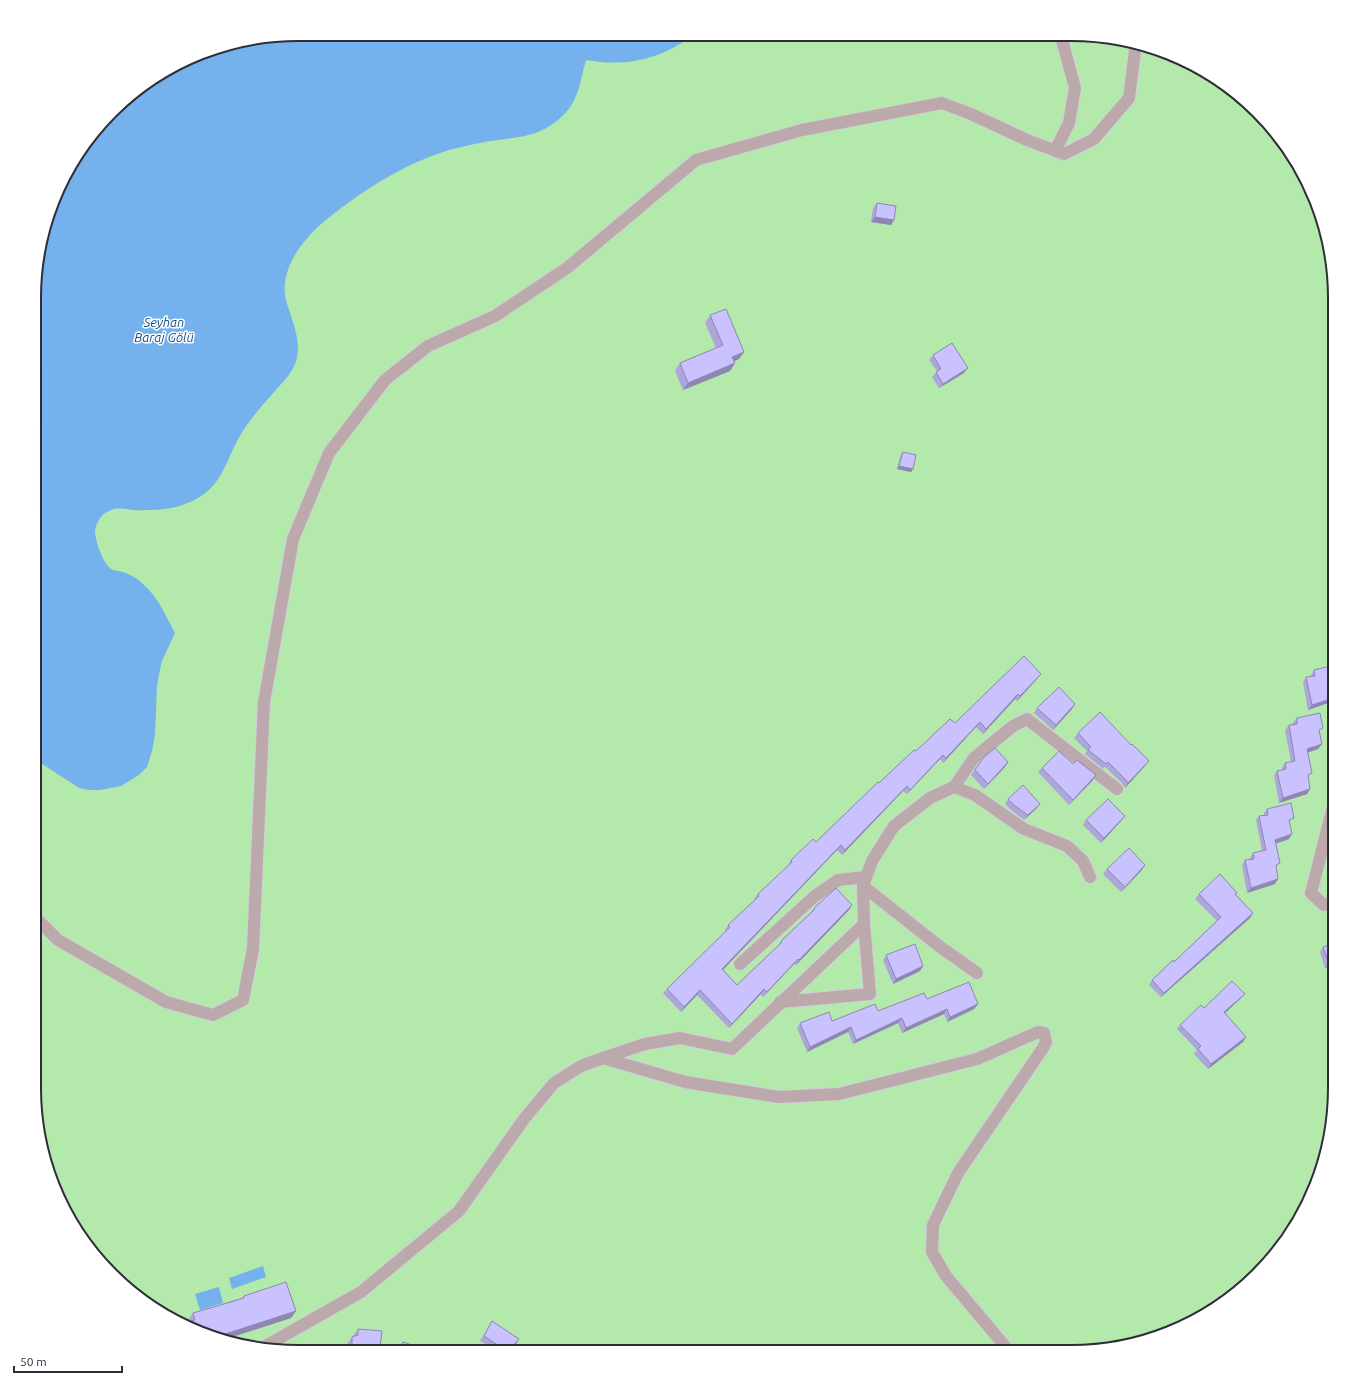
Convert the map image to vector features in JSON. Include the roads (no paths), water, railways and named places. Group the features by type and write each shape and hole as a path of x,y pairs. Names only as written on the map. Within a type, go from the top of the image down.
{"street":[{"path":"1055,151 1069,123 1075,88 1062,41"},
{"path":"41,923 58,940 166,1002 213,1015 243,1000 253,949 264,702 293,539 329,453 385,380 428,346 495,316 567,268 696,160 802,130 942,103 971,114 1027,140 1064,154 1094,139 1129,98 1135,50"},
{"path":"780,1002 870,994 864,924 865,882 872,861 894,826 930,798 954,787 974,758 1013,726 1027,719 1117,789"},
{"path":"954,787 975,794 1024,829 1067,846 1083,861 1090,877"},
{"path":"1328,826 1311,893 1324,905 1328,904"},
{"path":"740,964 815,896 838,880 865,882 939,946 977,974"},
{"path":"270,1343 361,1292 459,1211 524,1120 554,1083 581,1066 645,1044 680,1038 732,1049 864,924"},
{"path":"603,1058 685,1082 771,1096 779,1097 839,1094 977,1060 1038,1032 1044,1033 1046,1042 1043,1048 958,1173 933,1225 932,1252 946,1276 1004,1345"}],"water":[{"name":"Seyhan Baraj Gölü","path":"298,41 685,41 655,56 642,60 615,63 586,60 580,85 574,100 565,114 551,125 537,133 530,135 480,143 431,156 397,172 365,191 334,213 305,240 288,269 285,289 286,300 297,335 298,350 295,364 289,375 244,429 220,477 202,496 184,505 153,510 114,509 108,511 102,516 97,524 95,531 96,540 107,565 113,570 133,576 144,584 159,603 175,633 162,661 159,674 157,686 155,735 147,767 139,775 121,786 100,790 79,788 41,763 41,298 43,265 55,216 75,170 94,142 116,116 155,84 170,75 216,55 265,43"},
{"path":"263,1266 266,1277 232,1289 229,1278"},
{"path":"219,1287 223,1303 200,1310 195,1294"}]}
